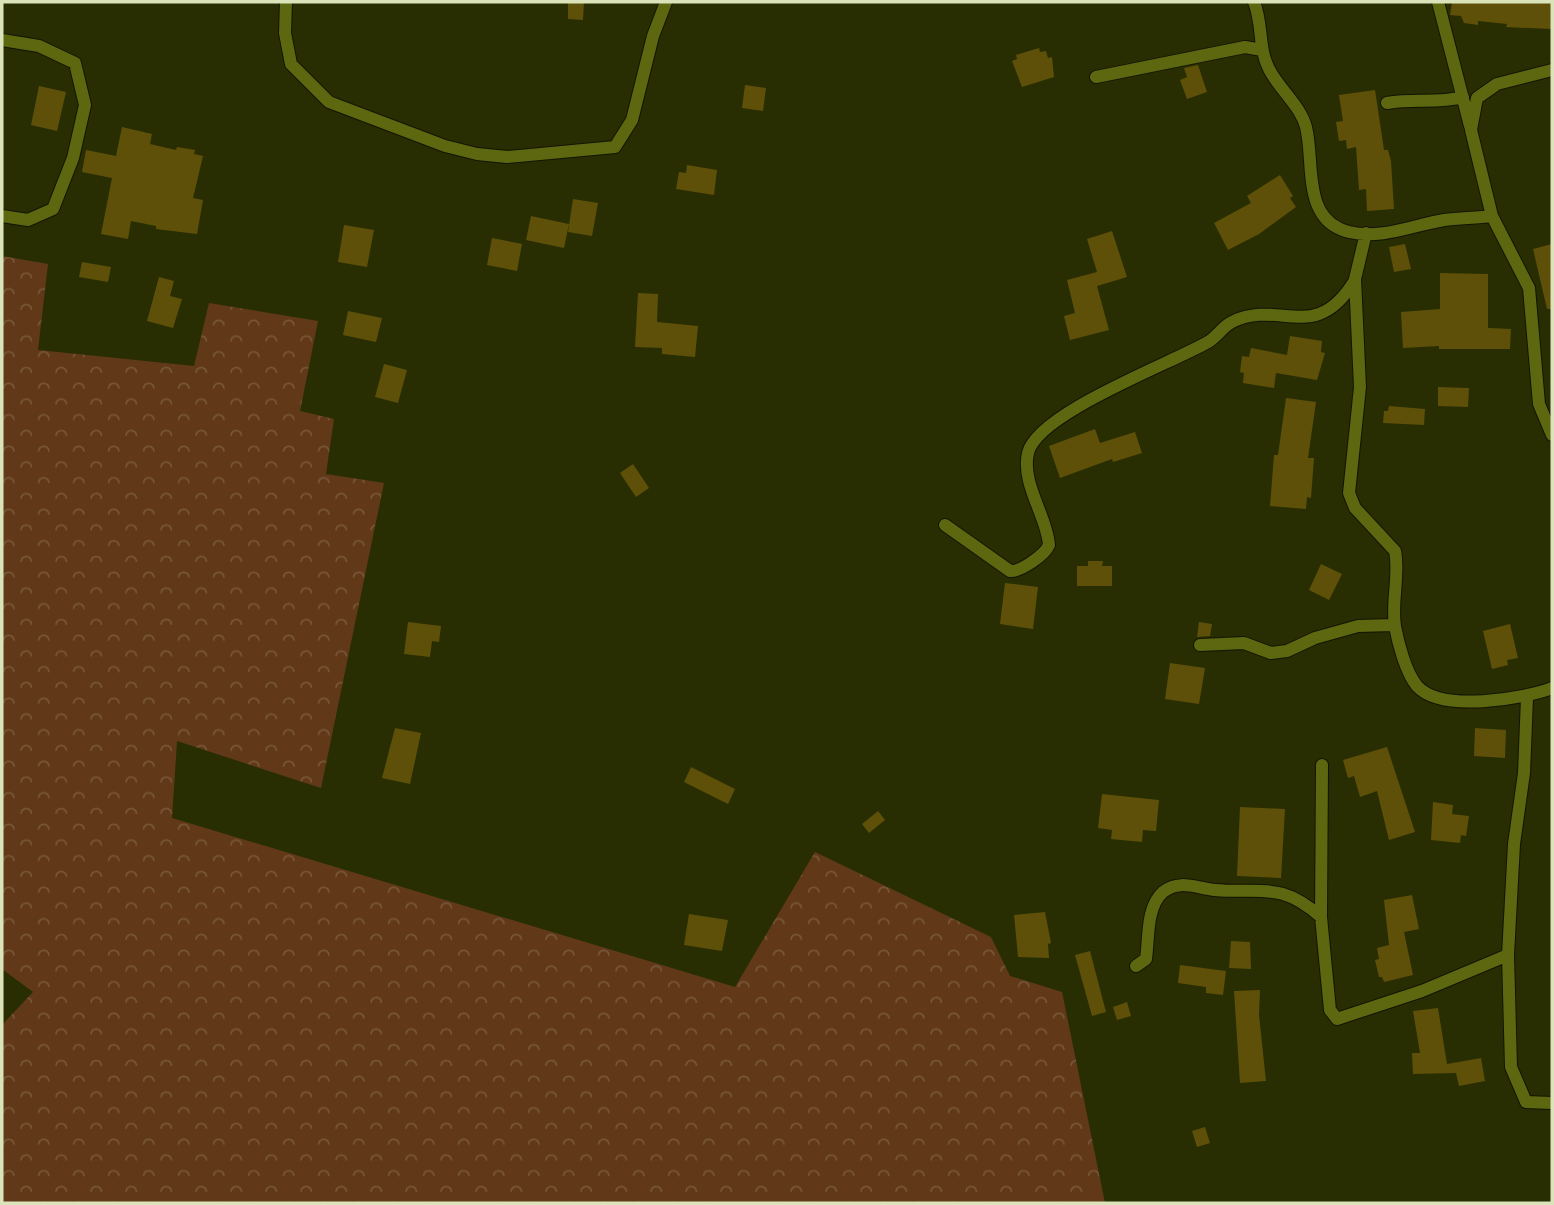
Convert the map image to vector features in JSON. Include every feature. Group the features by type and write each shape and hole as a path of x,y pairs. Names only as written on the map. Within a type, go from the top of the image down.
{"street":[{"path":"286,2 285,33 291,64 329,102 445,146 506,157 615,147 632,120 653,36 666,2"},
{"path":"1254,2 1262,31 1262,50 1269,69 1306,127 1309,174 1317,206 1333,225 1350,233 1366,233 1399,231 1443,220 1492,216"},
{"path":"1438,2 1492,216 1529,288 1539,404 1552,435"},
{"path":"2,40 38,46 75,63 85,104 74,158 53,209 28,220 2,216"},
{"path":"1096,77 1245,47 1262,50"},
{"path":"1471,130 1477,98 1497,84 1552,70"},
{"path":"1387,103 1404,100 1431,104 1463,97"},
{"path":"1366,233 1355,279 1360,387 1349,493 1355,508 1395,551 1394,625 1418,687 1443,699 1527,698 1552,688"},
{"path":"945,525 1010,571 1016,572 1046,553 1049,545 1028,464 1030,448 1040,435 1069,410 1210,341 1232,322 1254,316 1301,318 1319,315 1343,299 1355,279"},
{"path":"1200,645 1244,643 1271,653 1358,626 1394,625"},
{"path":"1527,698 1524,773 1514,844 1508,955 1511,1067 1526,1102 1552,1102"},
{"path":"1322,765 1321,917 1330,1010 1337,1019 1422,991 1508,955"},
{"path":"1136,966 1146,959 1152,908 1163,892 1180,884 1215,890 1264,888 1302,900 1321,917"}],"green space":[{"path":"2,256 48,264 38,350 194,366 209,303 318,321 300,411 334,419 326,474 384,483 321,788 177,741 172,818 735,987 815,852 991,937 1010,976 1062,992 1105,1203 2,1203 2,1025 33,992 2,969"}],"building":[{"path":"568,2 584,2 583,20 568,19"},
{"path":"1452,2 1552,2 1552,26 1551,29 1506,27 1507,24 1478,21 1478,25 1464,23 1461,16 1450,15"},
{"path":"1039,48 1040,52 1046,51 1048,58 1052,57 1054,77 1022,87 1012,61 1017,59 1016,55"},
{"path":"1198,65 1207,92 1187,99 1180,80 1187,77 1184,68"},
{"path":"745,85 766,88 763,111 742,108"},
{"path":"39,86 66,92 57,131 31,125"},
{"path":"1375,90 1384,150 1388,150 1391,161 1394,209 1367,211 1366,189 1359,190 1356,147 1347,149 1346,140 1339,141 1336,122 1343,121 1339,95"},
{"path":"122,127 152,134 150,144 176,150 177,147 195,150 194,154 203,156 193,198 203,200 197,234 156,229 156,226 131,221 128,239 101,234 112,178 82,172 86,150 116,156"},
{"path":"687,165 717,170 714,195 676,189 679,172 686,173"},
{"path":"1280,175 1293,196 1290,198 1296,207 1259,234 1228,250 1214,223 1251,203 1247,196"},
{"path":"573,199 598,203 592,236 568,232"},
{"path":"531,216 569,224 564,248 526,240"},
{"path":"344,225 374,230 367,267 338,262"},
{"path":"1112,231 1127,277 1097,286 1109,330 1070,340 1064,316 1075,313 1067,280 1097,272 1087,239"},
{"path":"492,238 522,244 517,271 487,265"},
{"path":"1405,244 1411,269 1394,272 1389,247"},
{"path":"1552,244 1552,309 1547,309 1533,249"},
{"path":"82,262 111,267 108,282 79,277"},
{"path":"1440,273 1488,274 1488,328 1511,329 1510,349 1439,349 1439,346 1403,348 1401,312 1440,309"},
{"path":"159,277 174,281 170,296 182,299 173,328 147,321"},
{"path":"638,293 658,294 657,322 698,326 695,357 662,354 662,348 635,347"},
{"path":"348,311 382,318 376,342 343,335"},
{"path":"1290,336 1322,341 1321,352 1325,353 1317,380 1276,373 1274,388 1243,383 1244,373 1240,372 1242,356 1249,357 1251,348 1287,355"},
{"path":"384,364 407,370 398,403 375,397"},
{"path":"1438,387 1469,388 1468,407 1438,406"},
{"path":"1286,398 1316,402 1308,458 1314,458 1311,498 1307,497 1306,509 1270,506 1274,455 1278,455"},
{"path":"1389,406 1425,409 1424,425 1383,423 1384,411 1388,411"},
{"path":"1095,429 1100,443 1135,432 1142,453 1113,462 1112,459 1060,478 1049,446"},
{"path":"633,464 649,488 636,497 620,473"},
{"path":"1088,561 1103,561 1102,566 1112,566 1112,586 1077,586 1077,566 1088,566"},
{"path":"1321,564 1342,574 1329,600 1309,590"},
{"path":"1005,583 1038,587 1033,629 1000,624"},
{"path":"408,622 441,626 439,642 432,641 430,657 404,654"},
{"path":"1199,622 1212,624 1210,636 1197,637"},
{"path":"1510,624 1518,658 1507,660 1508,665 1492,669 1483,631"},
{"path":"1170,663 1205,668 1199,704 1165,699"},
{"path":"395,728 421,733 410,784 382,778"},
{"path":"1475,728 1506,730 1505,758 1474,756"},
{"path":"1387,747 1415,832 1389,840 1377,791 1360,797 1354,776 1348,778 1343,760"},
{"path":"691,767 735,789 728,804 684,782"},
{"path":"1102,794 1159,800 1156,831 1143,830 1142,842 1111,839 1112,830 1098,828"},
{"path":"1433,802 1453,805 1452,814 1469,816 1466,836 1461,835 1460,843 1431,840"},
{"path":"1240,807 1285,809 1281,878 1237,876"},
{"path":"878,811 885,820 869,833 862,824"},
{"path":"1412,895 1419,929 1404,932 1413,975 1384,982 1382,977 1379,977 1375,960 1379,959 1377,948 1389,945 1384,900"},
{"path":"1045,912 1051,943 1048,944 1049,958 1018,957 1014,915"},
{"path":"689,914 728,920 722,951 684,945"},
{"path":"1231,941 1250,942 1251,969 1229,968"},
{"path":"1090,951 1106,1012 1092,1016 1075,955"},
{"path":"1180,965 1226,971 1223,995 1206,993 1206,987 1178,983"},
{"path":"1260,990 1259,1015 1266,1081 1240,1083 1234,991"},
{"path":"1127,1002 1131,1016 1117,1020 1113,1007"},
{"path":"1438,1008 1447,1064 1481,1058 1485,1081 1459,1086 1456,1073 1413,1074 1412,1053 1420,1053 1413,1011"},
{"path":"1205,1127 1210,1143 1197,1147 1192,1131"}]}
